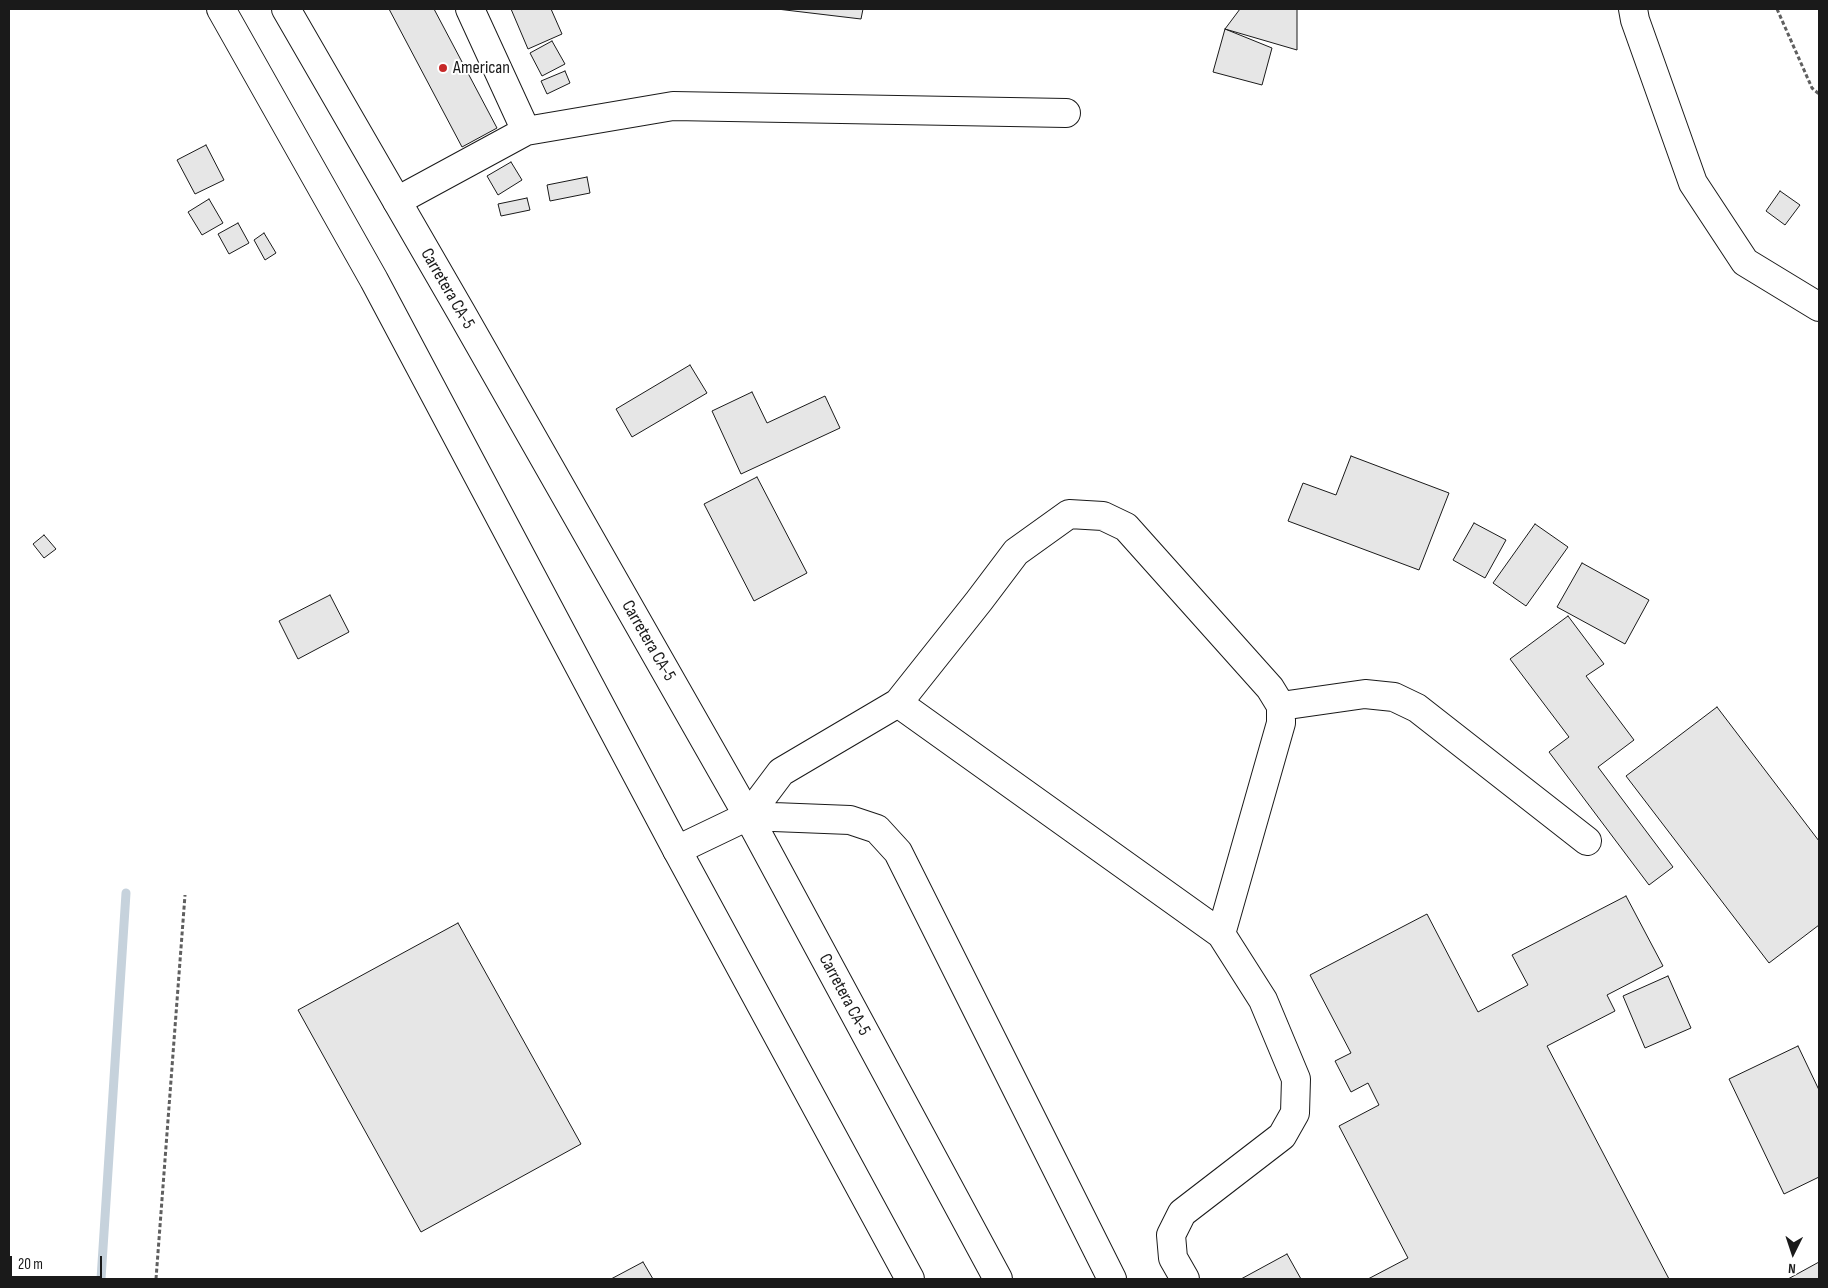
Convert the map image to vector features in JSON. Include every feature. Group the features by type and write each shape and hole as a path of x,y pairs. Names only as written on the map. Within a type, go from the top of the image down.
{"main road":[{"path":"221,9 374,280 677,850 910,1279"},
{"name":"Carretera CA-5","path":"286,9 748,816 998,1279"},
{"path":"470,9 526,130"},
{"path":"1633,9 1638,29 1693,183 1745,262 1819,307"},
{"path":"397,201 526,130 673,106 1066,113"},
{"path":"677,850 748,816 781,772 898,703 1016,552 1069,514 1103,516 1126,527 1270,688 1281,706 1281,723 1221,934"},
{"path":"1281,706 1365,694 1394,697 1417,708 1587,841"},
{"path":"898,703 1221,934 1264,1000 1296,1079 1295,1112 1282,1136 1182,1213 1171,1235 1173,1258 1186,1279"},
{"path":"748,816 850,820 877,829 898,852 1112,1279"}],"path":[{"path":"1777,9 1812,88 1819,94"},
{"path":"156,1279 185,895"}],"building":[{"name":"American","path":"389,9 434,9 497,128 462,147"},
{"path":"511,9 551,9 562,34 528,49"},
{"path":"777,9 863,9 861,19"},
{"path":"1240,9 1297,9 1297,50 1225,29"},
{"path":"1225,29 1272,48 1262,85 1213,72"},
{"path":"552,41 565,64 542,76 530,53"},
{"path":"565,71 570,83 547,94 541,81"},
{"path":"206,145 224,180 195,194 177,160"},
{"path":"511,162 522,180 498,195 487,176"},
{"path":"587,177 590,193 550,201 547,185"},
{"path":"1780,191 1800,205 1785,225 1766,211"},
{"path":"527,198 530,210 501,216 498,204"},
{"path":"209,199 223,223 202,235 188,212"},
{"path":"238,223 249,243 229,254 218,234"},
{"path":"264,233 276,253 265,260 254,240"},
{"path":"690,365 707,393 632,437 616,409"},
{"path":"752,392 767,423 825,396 840,428 741,474 712,411"},
{"path":"1351,456 1449,493 1419,570 1288,521 1303,483 1336,495"},
{"path":"757,477 807,573 754,601 704,504"},
{"path":"1474,523 1506,540 1485,578 1453,560"},
{"path":"1535,524 1568,547 1526,606 1493,583"},
{"path":"44,535 56,549 44,558 33,544"},
{"path":"1582,563 1649,600 1625,644 1557,607"},
{"path":"330,595 349,632 298,659 279,621"},
{"path":"1568,616 1604,664 1586,676 1634,740 1598,767 1673,867 1649,885 1549,752 1569,737 1510,659"},
{"path":"1717,707 1819,841 1819,925 1769,963 1626,776"},
{"path":"1626,896 1663,966 1607,995 1615,1011 1547,1046 1669,1279 1368,1279 1408,1258 1339,1126 1379,1105 1368,1083 1351,1092 1335,1061 1351,1053 1310,975 1427,914 1478,1012 1528,985 1512,955"},
{"path":"458,923 581,1144 421,1232 298,1010"},
{"path":"1668,976 1691,1028 1645,1048 1623,996"},
{"path":"1798,1046 1819,1090 1819,1177 1784,1194 1729,1079"},
{"path":"1287,1254 1301,1279 1241,1279"},
{"path":"643,1262 653,1279 611,1279"},
{"path":"1819,1262 1819,1279 1788,1279"}],"waterway":[{"path":"101,1279 126,893"}],"place":[{"name":"American","path":"443,68"}]}
